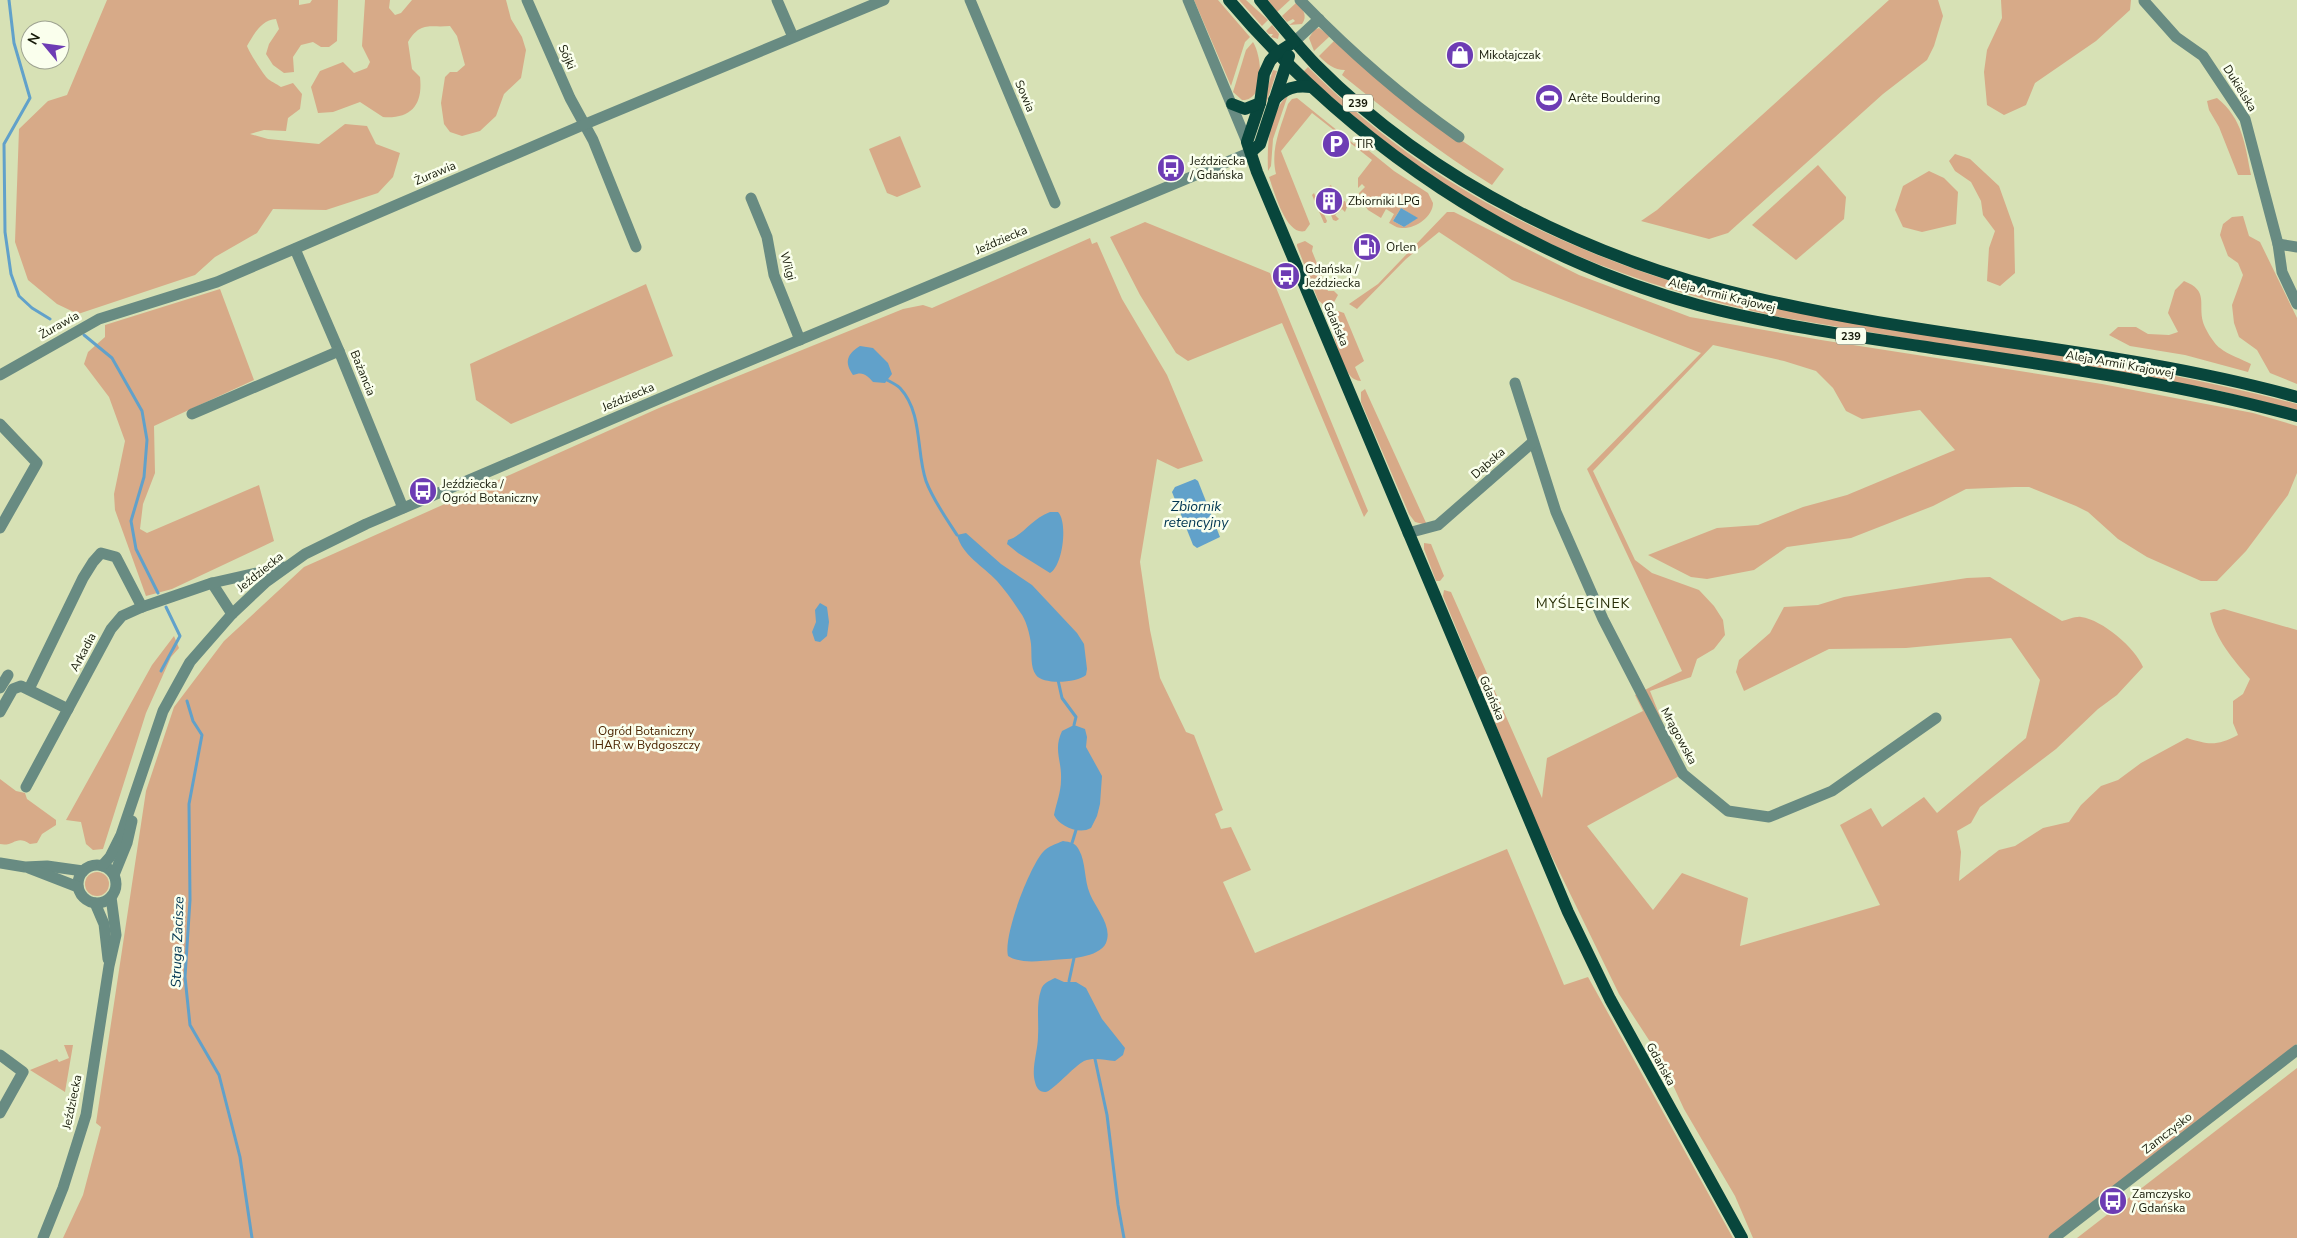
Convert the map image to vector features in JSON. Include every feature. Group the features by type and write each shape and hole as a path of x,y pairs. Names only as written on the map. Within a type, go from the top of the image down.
{"main road":[{"name":"Aleja Armii Krajowej","path":"1229,0 1311,87 1391,154 1448,194 1481,214 1528,239 1578,262 1666,295 1717,310 1783,324 2142,381 2219,396 2297,416"},
{"name":"Aleja Armii Krajowej","path":"1260,0 1294,42 1335,83 1409,144 1458,178 1551,227 1652,269 1704,286 1787,305 2118,359 2223,379 2297,397"},
{"path":"1282,58 1274,100 1260,144 1249,147 1260,103 1264,71 1282,58 1294,42"},
{"path":"1274,100 1286,89 1298,86 1311,87"},
{"path":"1232,104 1245,109 1260,103"},
{"name":"Gdańska","path":"1249,147 1286,243 1568,912 1610,999 1742,1238"}],"street":[{"name":"Sójki","path":"526,0 583,125 593,140 636,247"},
{"path":"777,0 793,37"},
{"name":"Żurawia","path":"0,375 99,319 217,282 583,125 884,0"},
{"name":"Sowia","path":"970,0 1056,203"},
{"name":"Gdańska","path":"1188,0 1249,147"},
{"path":"1300,0 1410,101 1459,137"},
{"name":"Dukielska","path":"2144,1 2176,37 2203,56 2245,119 2278,244 2282,272 2297,304"},
{"path":"1294,42 1319,19"},
{"name":"Jeździecka","path":"102,866 115,848 133,802 163,711 190,662 232,614 287,566 336,537 1249,147"},
{"name":"Wilgi","path":"751,198 767,237 774,275 800,340"},
{"path":"2278,244 2297,247"},
{"name":"Bażancia","path":"295,249 340,352 403,508"},
{"path":"192,414 340,352"},
{"path":"1515,383 1533,442"},
{"path":"0,424 37,463 0,528"},
{"name":"Dąbska","path":"1408,533 1438,525 1533,442"},
{"name":"Mrągowska","path":"1533,442 1556,512 1603,619 1683,774 1728,811 1769,817 1832,791 1936,718"},
{"path":"29,689 83,578 101,553 116,557 142,607"},
{"name":"Arkadia","path":"26,787 111,629 122,616 142,607 212,584 287,566"},
{"path":"212,584 232,614"},
{"path":"0,688 8,675"},
{"path":"0,712 13,689 21,686 68,709"},
{"name":"Jeździecka","path":"114,875 127,844 132,825 133,802"},
{"path":"0,863 25,867 78,887"},
{"path":"94,865 102,866 114,875 116,885 111,897 102,902 95,903 84,898 78,887 80,876 83,871 94,865"},
{"path":"25,867 46,866 83,871"},
{"name":"Jeździecka","path":"43,1238 63,1188 86,1115 109,966 116,935 111,897"},
{"name":"Jeździecka","path":"95,903 104,924 109,966"},
{"name":"Zamczysko","path":"2054,1238 2297,1050"},
{"path":"0,1055 23,1072 0,1113"}],"green space":[{"path":"107,0 299,0 299,5 310,3 312,0 338,0 337,41 329,47 321,47 313,42 301,45 293,57 294,72 284,73 273,65 266,54 269,44 279,29 276,19 266,22 258,28 252,37 247,46 267,78 281,87 293,83 302,94 300,109 288,118 286,131 264,130 250,134 268,139 319,144 345,124 367,126 376,144 400,153 393,177 378,193 326,210 273,209 257,233 215,257 195,275 78,314 57,304 28,280 15,242 19,129 48,101 67,95"},
{"path":"365,0 390,0 389,8 395,15 401,13 412,0 506,0 511,19 522,37 526,50 521,78 504,94 496,116 480,131 462,136 450,132 444,124 441,103 445,77 450,72 457,72 465,65 457,36 450,26 421,28 408,42 412,69 420,77 420,95 414,108 408,112 393,117 383,117 360,102 333,112 318,113 311,87 320,71 343,62 354,73 367,68 370,62 362,46"},
{"path":"1194,0 1218,0 1250,37 1245,42 1231,86"},
{"path":"1239,0 1246,0 1268,20 1262,26"},
{"path":"1268,0 1290,0 1277,12"},
{"path":"1889,0 1938,0 1943,16 1934,46 1927,60 1883,94 1728,233 1709,239 1641,221 1657,210"},
{"path":"2001,0 2131,0 2130,10 2096,41 2035,83 2026,105 2004,115 1987,105 1984,72 1987,50 2002,18"},
{"path":"1297,2 1304,13 1304,21 1302,24 1289,25 1295,21 1293,19 1287,22 1282,16"},
{"path":"1272,25 1279,34 1278,39 1271,37 1273,34 1269,34 1266,31"},
{"path":"1319,28 1330,36 1314,51 1309,38 1314,30"},
{"path":"1334,41 1406,103 1504,169 1492,185 1434,146 1378,104 1342,75 1345,70 1334,68 1322,59 1319,56"},
{"path":"1253,42 1260,67 1260,77 1255,93 1250,98 1242,100 1233,92 1246,50"},
{"path":"1308,67 1377,130 1454,184 1522,221 1594,254 1631,268 1704,291 1755,304 2152,371 2297,404 2297,410 2212,389 1785,318 1697,297 1654,284 1570,253 1490,213 1451,190 1393,148 1339,103 1303,72"},
{"path":"1273,70 1277,71 1256,133 1254,131"},
{"path":"1288,95 1273,139 1271,166 1268,171 1270,130 1276,111"},
{"path":"1297,98 1354,144 1357,141 1394,171 1428,193 1433,203 1427,217 1418,224 1407,228 1400,228 1389,223 1394,214 1386,209 1381,218 1368,210 1361,200 1366,196 1363,192 1359,195 1365,187 1362,184 1358,188 1358,178 1372,160 1312,113 1281,151 1310,224 1305,231 1298,231 1292,227 1282,211 1269,177 1276,174 1275,147 1288,104 1292,99","holes":["1401,208 1417,218 1404,227 1393,221"]},
{"path":"2217,98 2226,106 2242,133 2251,175 2238,175 2219,127 2209,110 2207,101"},
{"path":"900,136 921,187 897,197 887,193 869,149"},
{"path":"1955,154 1970,159 1999,186 2014,228 2015,273 2000,286 1987,281 1989,248 1995,231 1983,215 1981,201 1971,182 1955,171 1949,161"},
{"path":"1818,165 1846,197 1844,219 1796,260 1752,225"},
{"path":"1929,171 1944,178 1958,192 1956,224 1922,232 1903,227 1895,210 1903,186"},
{"path":"1331,185 1339,202 1345,201 1347,207 1345,212 1342,209 1335,215 1339,219 1336,221 1333,220 1328,208 1335,205 1330,194 1323,197 1321,191"},
{"path":"1314,193 1327,221 1326,223 1324,223 1312,195"},
{"path":"1447,212 1454,212 1579,275 1690,317 1821,340 2102,384 2253,413 2297,426 2297,473 2288,495 2246,551 2217,581 2201,581 2147,557 2118,539 2088,512 2029,487 1966,489 1933,506 1851,538 1787,547 1754,570 1707,579 1691,577 1648,555 1717,528 1758,525 1803,507 1847,495 1955,450 1920,410 1862,419 1846,411 1833,388 1816,371 1784,361 1713,345 1593,471 1635,560 1652,573 1699,590 1714,606 1723,620 1725,635 1714,649 1697,659 1691,677 1650,691 1683,774 1587,826 1653,910 1682,873 1748,898 1740,946 1880,905 1840,825 1871,808 1882,827 1924,797 1937,813 2026,738 2040,680 2011,638 1906,648 1829,649 1744,691 1736,672 1739,660 1770,633 1784,607 1818,605 1844,597 1967,578 1990,577 2062,621 2079,617 2099,623 2126,644 2139,660 2143,667 2117,695 2098,709 2056,749 1980,807 1971,823 1957,831 1961,852 1959,881 1999,850 2015,846 2043,828 2069,822 2081,805 2101,786 2118,780 2141,763 2187,738 2201,742 2218,743 2238,735 2233,723 2233,701 2243,694 2250,679 2220,640 2210,613 2224,609 2297,630 2297,1044 2048,1238 1753,1238 1735,1196 1684,1109 1660,1057 1619,994 1539,830 1443,596 1444,590 1451,592 1542,798 1547,758 1643,711 1635,695 1682,671 1587,469 1701,353 1512,280 1439,232 1406,259 1357,309 1349,304 1378,284"},
{"path":"2243,216 2249,236 2260,242 2297,318 2297,384 2270,373 2257,350 2239,337 2234,323 2232,305 2243,275 2238,263 2228,256 2220,235 2223,224 2232,217"},
{"path":"1145,222 1270,273 1368,511 1364,517 1282,323 1188,361 1176,353 1140,295 1110,237"},
{"name":"Ogród Botaniczny IHAR w Bydgoszczy","path":"1090,238 1092,244 1097,242 1122,299 1167,375 1203,461 1178,469 1157,459 1140,562 1150,630 1160,678 1186,732 1194,735 1223,810 1215,814 1221,829 1231,827 1251,870 1223,882 1255,953 1507,849 1564,985 1588,977 1733,1238 63,1238 83,1195 101,1127 96,1123 146,791 174,707 224,641 304,567 659,408 903,309 923,305 932,308"},
{"path":"1305,241 1313,246 1312,251 1328,291 1334,291 1338,295 1333,304 1325,306 1318,300 1297,246 1297,244"},
{"path":"1351,277 1362,282 1354,290 1350,287 1347,279"},
{"path":"2184,281 2192,285 2200,293 2203,322 2213,340 2223,350 2251,364 2248,372 2185,355 2130,346 2109,335 2118,327 2136,327 2148,334 2169,335 2178,332 2168,313 2175,290"},
{"path":"646,284 673,356 511,424 476,400 470,364"},
{"path":"220,289 254,380 154,426 155,473 143,504 140,529 147,533 259,485 274,541 172,589 146,596 115,510 114,494 125,441 109,397 84,364 88,352 105,337 105,325"},
{"path":"1338,311 1344,313 1364,361 1355,367 1361,381 1354,379 1350,375 1341,360 1332,322 1332,316"},
{"path":"1365,389 1427,525 1415,522 1409,514 1361,402 1361,392"},
{"path":"1424,543 1431,544 1444,576 1440,581 1436,581 1424,549"},
{"path":"174,636 179,648 171,657 146,713 103,849 93,850 86,844 81,822 66,820 152,665"},
{"path":"0,779 16,791 25,793 27,799 56,820 56,825 42,834 37,843 30,844 18,840 9,844 0,844"},
{"path":"97,872 106,875 109,884 106,893 97,896 88,893 85,884 88,875"},
{"path":"64,1045 73,1045 65,1092 30,1070 57,1059 59,1062 69,1058"},
{"path":"2297,1068 2297,1238 2077,1238"}],"water":[{"path":"1401,208 1418,218 1404,227 1393,221"},
{"path":"860,346 873,348 888,363 892,374 885,383 873,382 862,374 853,375 848,366 848,359 852,352"},
{"name":"Zbiornik retencyjny","path":"1195,479 1198,481 1220,537 1197,548 1193,545 1172,492 1175,487"},
{"path":"1050,512 1058,512 1061,517 1063,544 1058,562 1050,573 1007,544 1008,540 1014,538 1043,515"},
{"path":"966,533 1001,564 1032,585 1077,633 1084,644 1086,675 1075,680 1053,682 1036,675 1032,664 1030,636 1024,619 997,581 963,549 957,535"},
{"path":"820,603 827,607 829,622 827,636 820,642 815,641 812,632 816,622 815,610"},
{"path":"1074,725 1085,729 1087,737 1086,747 1102,776 1097,816 1091,828 1086,830 1075,830 1065,826 1054,815 1061,784 1058,750 1059,738 1062,731"},
{"path":"1063,841 1074,844 1081,855 1088,889 1106,924 1108,937 1106,943 1097,952 1074,958 1042,961 1013,959 1008,956 1007,946 1013,919 1024,887 1043,852"},
{"path":"1055,978 1064,982 1076,982 1086,988 1102,1019 1125,1048 1123,1055 1115,1061 1095,1059 1084,1061 1045,1092 1037,1087 1034,1077 1038,1042 1039,1001 1043,986 1046,982"}],"waterway":[{"name":"Struga Zacisze","path":"9,0 14,43 30,98 4,144 5,232 11,274 19,296 32,308 50,319"},
{"name":"Struga Zacisze","path":"84,335 112,358 142,411 147,440 144,477 131,521 136,549 158,593"},
{"path":"887,380 900,388 912,409 916,421 926,481 936,502 957,535"},
{"name":"Struga Zacisze","path":"161,671 180,636 166,607"},
{"path":"1058,680 1062,698 1076,717 1074,725"},
{"name":"Struga Zacisze","path":"187,701 193,721 202,735 189,804 190,900 185,977 190,1025 219,1075 240,1157 252,1238"},
{"path":"1072,843 1076,830"},
{"path":"1069,981 1074,958"},
{"path":"1095,1059 1107,1115 1124,1238"}],"place":[{"name":"Mikołajczak","path":"1460,55"},
{"name":"Arête Bouldering","path":"1549,98"},
{"name":"TIR","path":"1336,144"},
{"name":"Jeździecka / Gdańska","path":"1171,168"},
{"name":"Zbiorniki LPG","path":"1329,201"},
{"name":"Orlen","path":"1367,247"},
{"name":"Gdańska / Jeździecka","path":"1286,276"},
{"name":"Jeździecka / Ogród Botaniczny","path":"423,491"},
{"name":"Zamczysko / Gdańska","path":"2113,1201"}],"district":[{"name":"MYŚLĘCINEK","path":"1583,603"}]}
